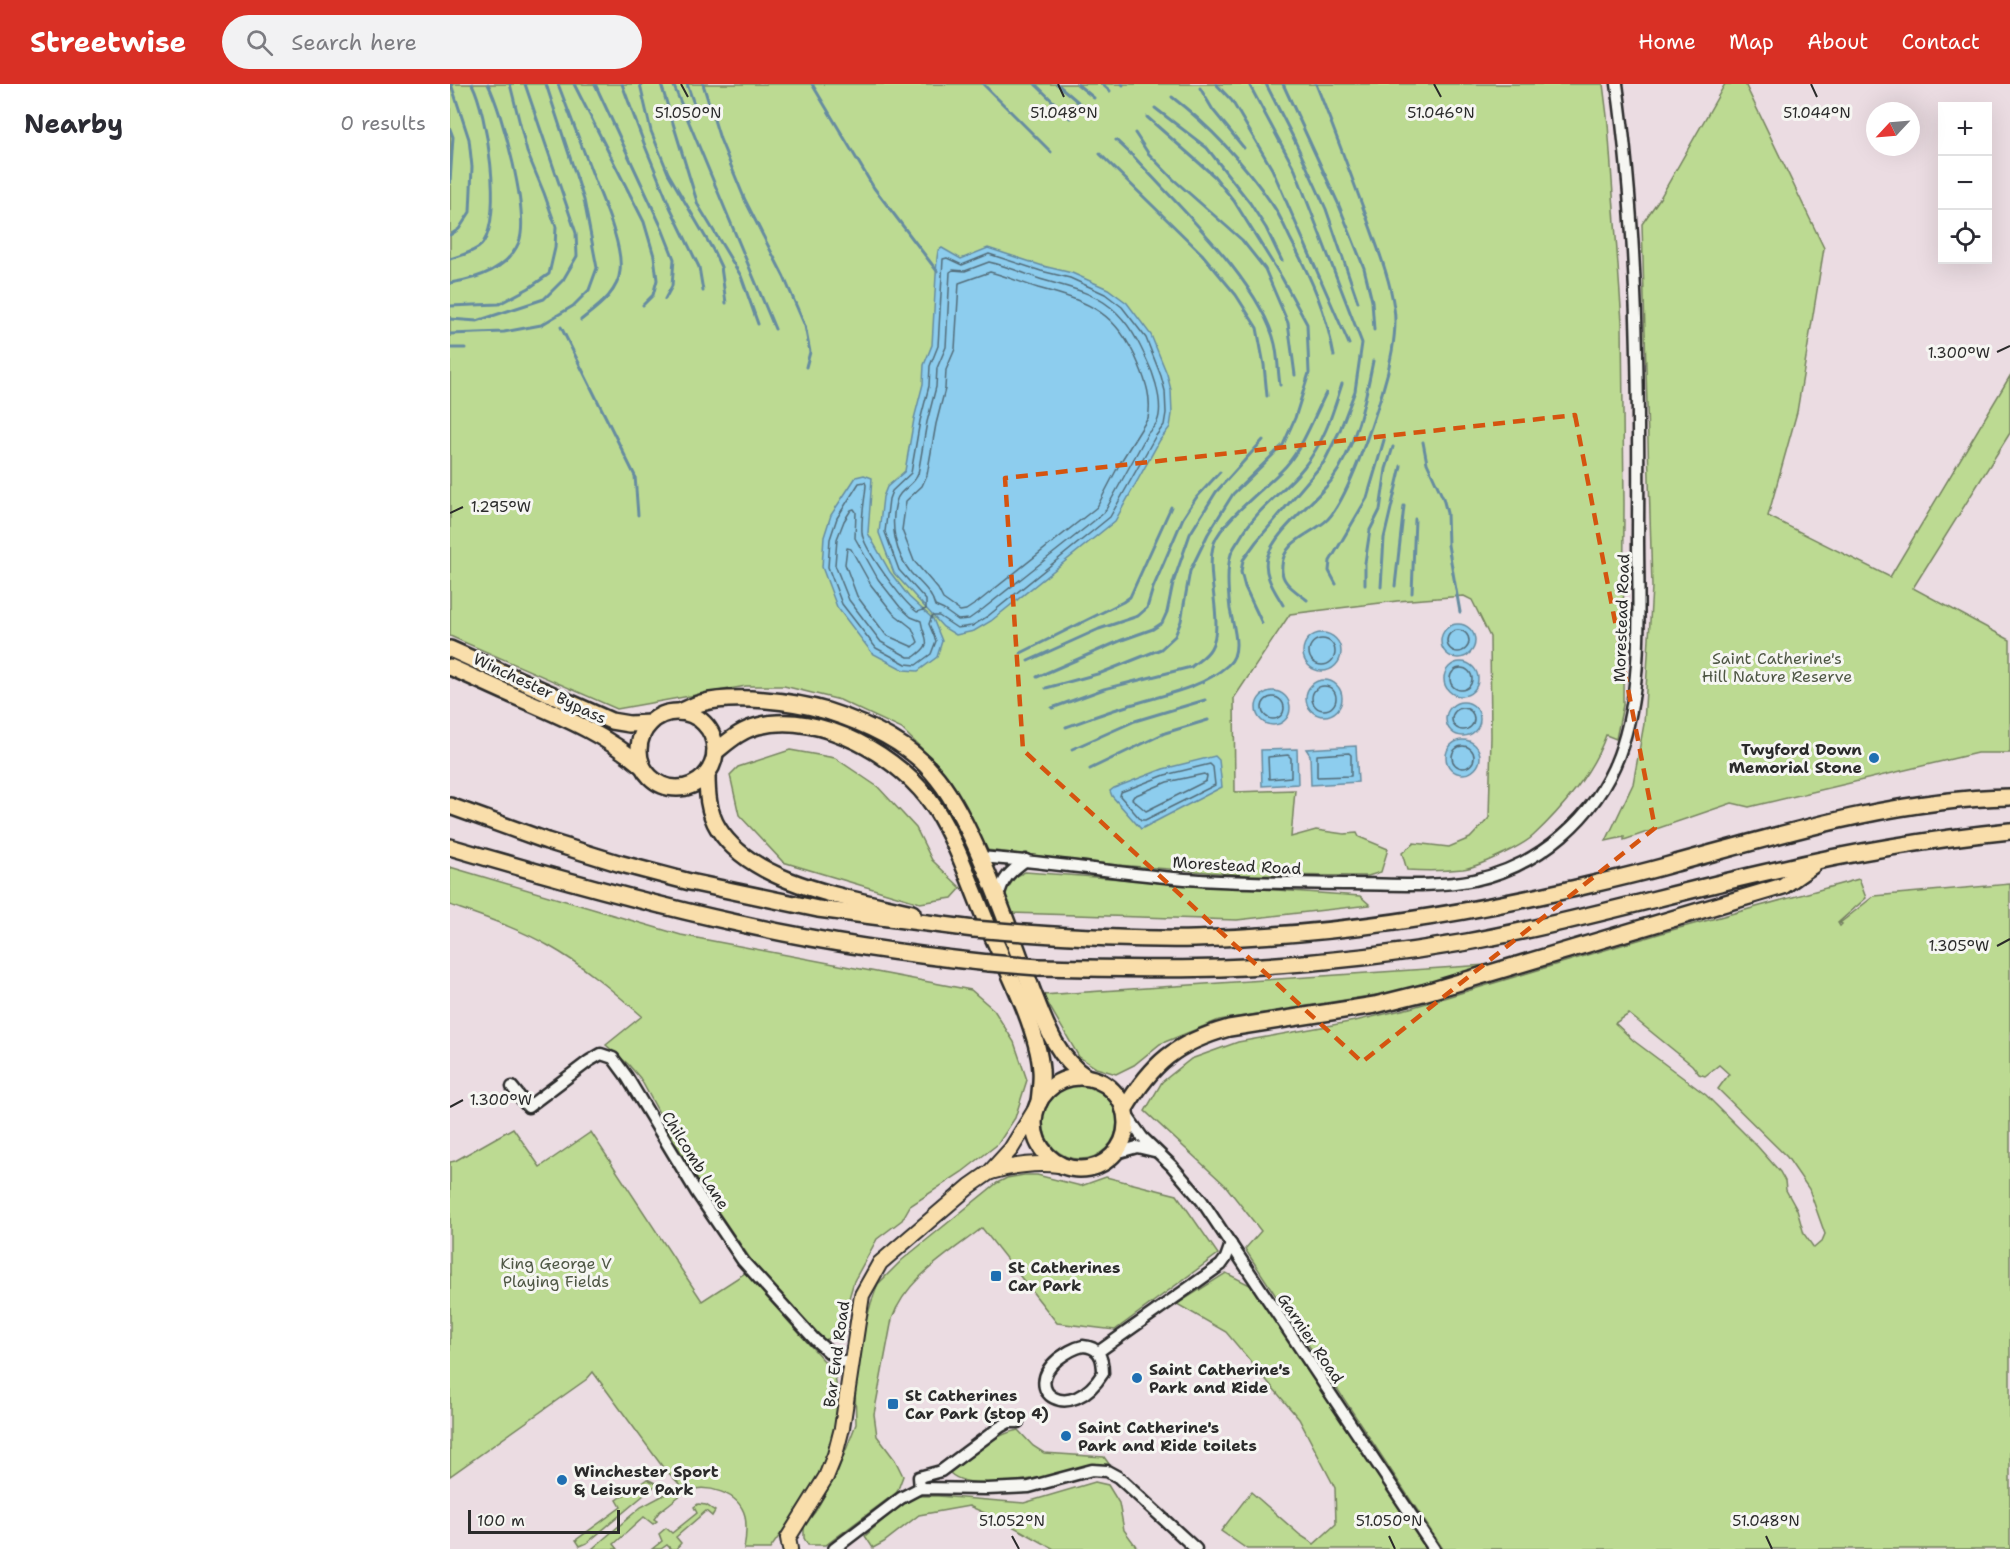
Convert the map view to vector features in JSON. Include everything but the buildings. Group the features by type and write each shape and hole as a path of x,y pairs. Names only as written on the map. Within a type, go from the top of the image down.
{"highway":[{"name":"Winchester Bypass","path":"450,649 611,721 628,724 650,723"},
{"name":"Winchester Bypass","path":"450,667 570,720 622,749 642,766"},
{"path":"680,712 701,721 709,730 714,740 715,752 713,764 707,774 697,783 685,788 672,789 660,785 649,777 642,766 639,743 645,729 659,716 680,712 702,703 755,700 810,706 868,726 915,754 933,772 950,795 980,857 1047,1029 1068,1064 1086,1077"},
{"path":"715,752 739,733 757,726 777,723 813,727 851,740 874,751 901,769 920,788 949,833 1021,1001 1038,1047 1041,1070 1034,1121 1037,1142 1050,1159 1059,1165 1084,1170 1107,1161 1116,1153 1125,1134 1125,1111 1119,1098 1099,1081 1086,1077 1075,1077 1054,1085 1037,1106"},
{"path":"707,774 707,793 718,827 729,843 764,869 790,882 974,929"},
{"path":"450,806 547,841 618,863 690,882 818,909 974,929 1024,933 1198,939 1259,936 1404,921 1489,907 1614,879 1827,822 1935,802 1977,797 2010,797"},
{"path":"450,847 633,898 739,924 905,953 1038,967 1223,968 1301,963 1466,942 1566,922 1819,861 1948,838 2010,831"},
{"path":"1125,1111 1147,1078 1172,1053 1183,1045 1210,1034 1229,1028 1375,1005 1423,993 1783,885 1819,861"}],"main road":[{"name":"Bar End Road","path":"777,1549 789,1544 826,1477 835,1455 843,1419 862,1294 880,1263 970,1186 990,1172 1011,1149 1037,1106"},
{"name":"Bar End Road","path":"990,1172 1014,1165 1041,1163 1059,1165"}],"street":[{"name":"Morestead Road","path":"980,857 1198,879 1296,883 1432,884 1474,880 1508,868 1556,841 1585,813 1608,779 1620,753 1631,707 1638,644 1639,486 1636,320 1629,196 1617,84"},
{"path":"998,900 1000,886 1008,873 1026,860"},
{"name":"Chilcomb Lane","path":"512,1087 528,1107 601,1054 613,1058 627,1077 697,1193 743,1261 815,1340 838,1360 850,1363"},
{"name":"Garnier Road","path":"1125,1111 1154,1151 1189,1185 1231,1244 1434,1549"},
{"path":"1116,1153 1137,1147 1154,1151"},
{"path":"1098,1352 1221,1265 1231,1244"},
{"path":"1083,1346 1098,1352 1103,1364 1102,1372 1086,1392 1066,1402 1056,1400 1047,1392 1044,1384 1048,1368 1061,1357 1083,1346"},
{"path":"834,1549 920,1483 941,1472 1000,1427 1009,1422 1018,1422"},
{"path":"920,1483 1014,1489 1042,1485 1092,1470 1107,1471 1118,1477 1196,1549"}],"highlighted area":[{"path":"1575,415 1655,828 1362,1062 1023,750 1005,478"}],"green space":[{"path":"450,84 1603,84 1608,124 1622,322 1623,705 1616,739 1606,735 1593,763 1576,789 1533,836 1520,845 1463,869 1407,870 1402,853 1414,843 1449,847 1470,838 1489,818 1490,637 1472,600 1464,596 1397,601 1290,614 1234,698 1235,792 1295,790 1291,837 1316,830 1344,834 1357,833 1359,837 1388,849 1381,872 1368,876 1246,875 1117,865 986,850 961,798 921,748 902,729 840,700 784,686 746,686 617,709 450,636"},
{"name":"Saint Catherine's Hill Nature Reserve","path":"1725,84 1745,84 1824,248 1797,412 1768,516 1890,577 2010,376 2010,433 1913,588 2010,640 2010,753 1977,753 1749,807 1732,803 1624,840 1624,837 1606,841 1633,784 1644,724 1652,587 1642,224 1660,198"},
{"path":"790,750 835,758 878,787 916,828 932,860 961,888 952,898 920,903 783,862 739,815 730,775 738,767"},
{"path":"450,867 681,935 971,990 994,1010 1014,1042 1027,1080 1015,1118 998,1144 962,1172 910,1206 902,1220 877,1239 854,1281 838,1336 824,1340 775,1295 708,1197 640,1078 606,1045 642,1016 562,953 513,928 450,905"},
{"path":"1025,872 1360,896 1370,905 1237,920 1011,913 1003,896 1015,877"},
{"path":"1859,879 1866,898 1838,923 1840,926 1842,924 1840,923 1874,896 2010,884 2010,1549 1443,1549 1245,1249 1261,1231 1225,1185 1145,1111 1162,1082 1191,1059 1238,1042 1355,1021 1410,1008 1672,930","holes":["1629,1014 1692,1065 1699,1074 1705,1076 1719,1065 1729,1074 1718,1089 1787,1157 1809,1189 1825,1234 1822,1241 1814,1248 1804,1234 1797,1210 1786,1190 1785,1181 1758,1147 1706,1095 1634,1041 1615,1023"]},
{"path":"1486,965 1407,990 1219,1020 1160,1044 1134,1065 1116,1074 1096,1068 1079,1057 1043,995"},
{"path":"1080,1085 1101,1091 1111,1101 1117,1122 1111,1143 1101,1153 1080,1159 1059,1153 1049,1143 1043,1122 1049,1101 1059,1091"},
{"name":"King George V Playing Fields","path":"513,1128 540,1167 591,1132 702,1301 745,1273 834,1372 838,1394 834,1435 820,1478 770,1549 744,1549 745,1516 742,1508 729,1496 712,1490 686,1491 662,1466 593,1372 587,1379 450,1476 450,1162"},
{"path":"1037,1175 1081,1186 1106,1177 1177,1195 1218,1254 1115,1330 1057,1323 982,1228 918,1279 907,1291 892,1319 874,1414 877,1436 895,1460 903,1476 897,1492 826,1545 808,1545 804,1538 804,1526 815,1512 837,1473 856,1424 855,1384 861,1341 878,1284 902,1260 997,1183 1007,1178"},
{"path":"1226,1273 1252,1286 1297,1347 1427,1549 1247,1549 1221,1531 1251,1492 1300,1535 1314,1544 1336,1524 1335,1488 1299,1419 1226,1332 1177,1304"},
{"path":"1018,1430 1033,1446 1044,1453 1104,1457 1115,1472 1072,1473 1002,1483 972,1482 950,1473 991,1441"},
{"path":"647,1479 657,1484 587,1543 580,1546 576,1540 621,1507 617,1500"},
{"path":"1095,1482 1108,1485 1119,1503 1124,1530 1138,1549 1054,1549 1005,1522 969,1506 919,1515 873,1548 865,1536 910,1496 1024,1503"},
{"path":"677,1488 682,1494 659,1512 654,1519 657,1521 653,1524 644,1517 614,1544 618,1549 592,1549 641,1507"},
{"path":"698,1504 706,1505 715,1511 712,1516 706,1511 676,1537 681,1543 676,1549 671,1549 667,1545 661,1549 652,1549 662,1541 659,1534 666,1528 672,1533 697,1513 694,1507"}],"water":[{"path":"942,248 961,259 988,248 1072,273 1108,289 1127,303 1151,335 1167,374 1171,390 1172,414 1170,427 1160,440 1115,521 991,621 974,631 956,635 943,627 894,573 879,533 883,497 887,487 905,471 923,384 924,365 932,345 937,258 938,251"},
{"path":"864,475 872,478 868,533 890,572 909,597 933,619 942,641 937,657 918,671 904,670 872,653 837,607 822,567 824,537 831,515 856,477"},
{"path":"1458,624 1470,629 1475,641 1470,653 1458,658 1446,653 1441,641 1446,629"},
{"path":"1322,633 1336,638 1341,652 1336,666 1322,671 1308,666 1303,652 1308,638"},
{"path":"1461,662 1473,667 1478,679 1473,691 1461,696 1449,691 1444,679 1449,667"},
{"path":"1324,680 1337,685 1342,698 1337,711 1324,716 1311,711 1306,698 1311,685"},
{"path":"1273,691 1285,696 1290,708 1285,720 1273,725 1261,720 1256,708 1261,696"},
{"path":"1463,702 1475,707 1480,719 1475,731 1463,736 1451,731 1446,719 1451,707"},
{"path":"1463,740 1475,745 1480,757 1475,769 1463,774 1451,769 1446,757 1451,745"},
{"path":"1356,746 1358,782 1311,785 1310,755 1306,749"},
{"path":"1297,749 1298,784 1262,786 1261,750"},
{"path":"1215,756 1219,760 1222,787 1141,829 1110,791 1163,769"}],"waterway":[{"path":"450,235 459,229 470,212 472,167 469,139 451,84"},
{"path":"450,259 481,246 489,229 492,210 491,164 483,117 472,84"},
{"path":"450,283 470,279 499,266 514,251 519,242 521,209 518,187 507,139 488,84"},
{"path":"450,306 499,304 549,274 555,248 556,227 527,152 510,84"},
{"path":"450,319 477,321 544,299 563,280 577,256 576,233 525,84"},
{"path":"450,334 504,332 541,325 573,306 589,290 597,268 584,200 546,84"},
{"path":"558,84 619,250 620,271 615,286 600,305 581,320"},
{"path":"574,84 644,222 654,256 657,280 653,295 643,305"},
{"path":"595,84 674,259 672,286 665,299"},
{"path":"622,84 670,207 699,267 703,291"},
{"path":"640,84 651,131 668,173 721,267 726,303"},
{"path":"661,84 698,205 741,276 758,324"},
{"path":"673,84 775,329"},
{"path":"687,84 695,107"},
{"path":"703,84 720,139 745,200 784,277 805,326 810,352 806,367"},
{"path":"812,84 874,188 937,271"},
{"path":"983,84 1051,152"},
{"path":"1035,84 1070,118"},
{"path":"1057,84 1084,107"},
{"path":"1077,84 1094,98"},
{"path":"1102,84 1110,91"},
{"path":"1216,84 1232,101 1272,169 1349,344"},
{"path":"1249,84 1295,170 1362,343 1355,391 1340,430 1324,462 1243,560 1241,572 1245,587 1262,623"},
{"path":"1266,84 1326,209 1358,302"},
{"path":"1283,84 1338,203 1364,268 1372,301 1374,330"},
{"path":"1307,600 1289,586 1283,577 1284,557 1293,544 1328,519 1344,495 1382,393 1390,363 1395,328 1390,286 1383,264 1316,84"},
{"path":"1200,88 1213,110 1244,148"},
{"path":"1172,97 1226,146 1275,208 1317,296 1334,356"},
{"path":"1155,108 1207,148 1250,203 1266,228 1282,261"},
{"path":"1046,688 1101,673 1161,649 1175,636 1181,621 1190,571 1208,534 1233,494 1283,445 1295,418 1309,373 1307,324 1282,278 1234,201 1214,176 1147,117"},
{"path":"450,129 453,137 450,182"},
{"path":"1135,133 1148,153 1173,179 1242,240 1265,269 1288,323 1295,375"},
{"path":"1116,140 1216,246 1253,296 1267,320 1275,344 1280,385"},
{"path":"1100,154 1202,254 1236,295 1257,328 1267,396"},
{"path":"561,327 635,476 638,515"},
{"path":"450,348 465,348"},
{"path":"1283,605 1268,577 1267,558 1271,548 1286,527 1323,490 1340,468 1358,424 1373,361"},
{"path":"1066,727 1193,686 1217,673 1233,660 1236,638 1230,609 1228,581 1228,567 1232,552 1254,518 1296,476 1311,457 1327,427 1342,384"},
{"path":"1052,708 1104,689 1191,667 1207,654 1215,638 1216,625 1211,569 1214,543 1226,524 1292,458 1326,393"},
{"path":"1037,677 1153,629 1162,623 1190,534 1216,492 1263,440"},
{"path":"1336,584 1329,571 1330,561 1367,498 1384,440"},
{"path":"1423,442 1427,463 1443,498 1447,513 1448,545 1460,612"},
{"path":"1365,585 1365,563 1370,530 1380,510 1386,469 1393,447"},
{"path":"1381,587 1384,538 1401,466"},
{"path":"1028,661 1099,629 1138,616 1147,608 1153,588 1183,518 1196,498 1220,472"},
{"path":"1395,586 1404,506"},
{"path":"1021,653 1130,597 1171,507"},
{"path":"1412,593 1415,519"},
{"path":"1072,749 1135,721 1205,700"},
{"path":"1090,769 1165,733 1208,720"}],"place":[{"name":"Twyford Down Memorial Stone","path":"1874,758"},
{"name":"St Catherines Car Park","path":"996,1276"},
{"name":"Saint Catherine's Park and Ride","path":"1137,1378"},
{"name":"St Catherines Car Park (stop 4)","path":"893,1404"},
{"name":"Saint Catherine's Park and Ride toilets","path":"1066,1436"},
{"name":"Winchester Sport & Leisure Park","path":"562,1480"}]}
